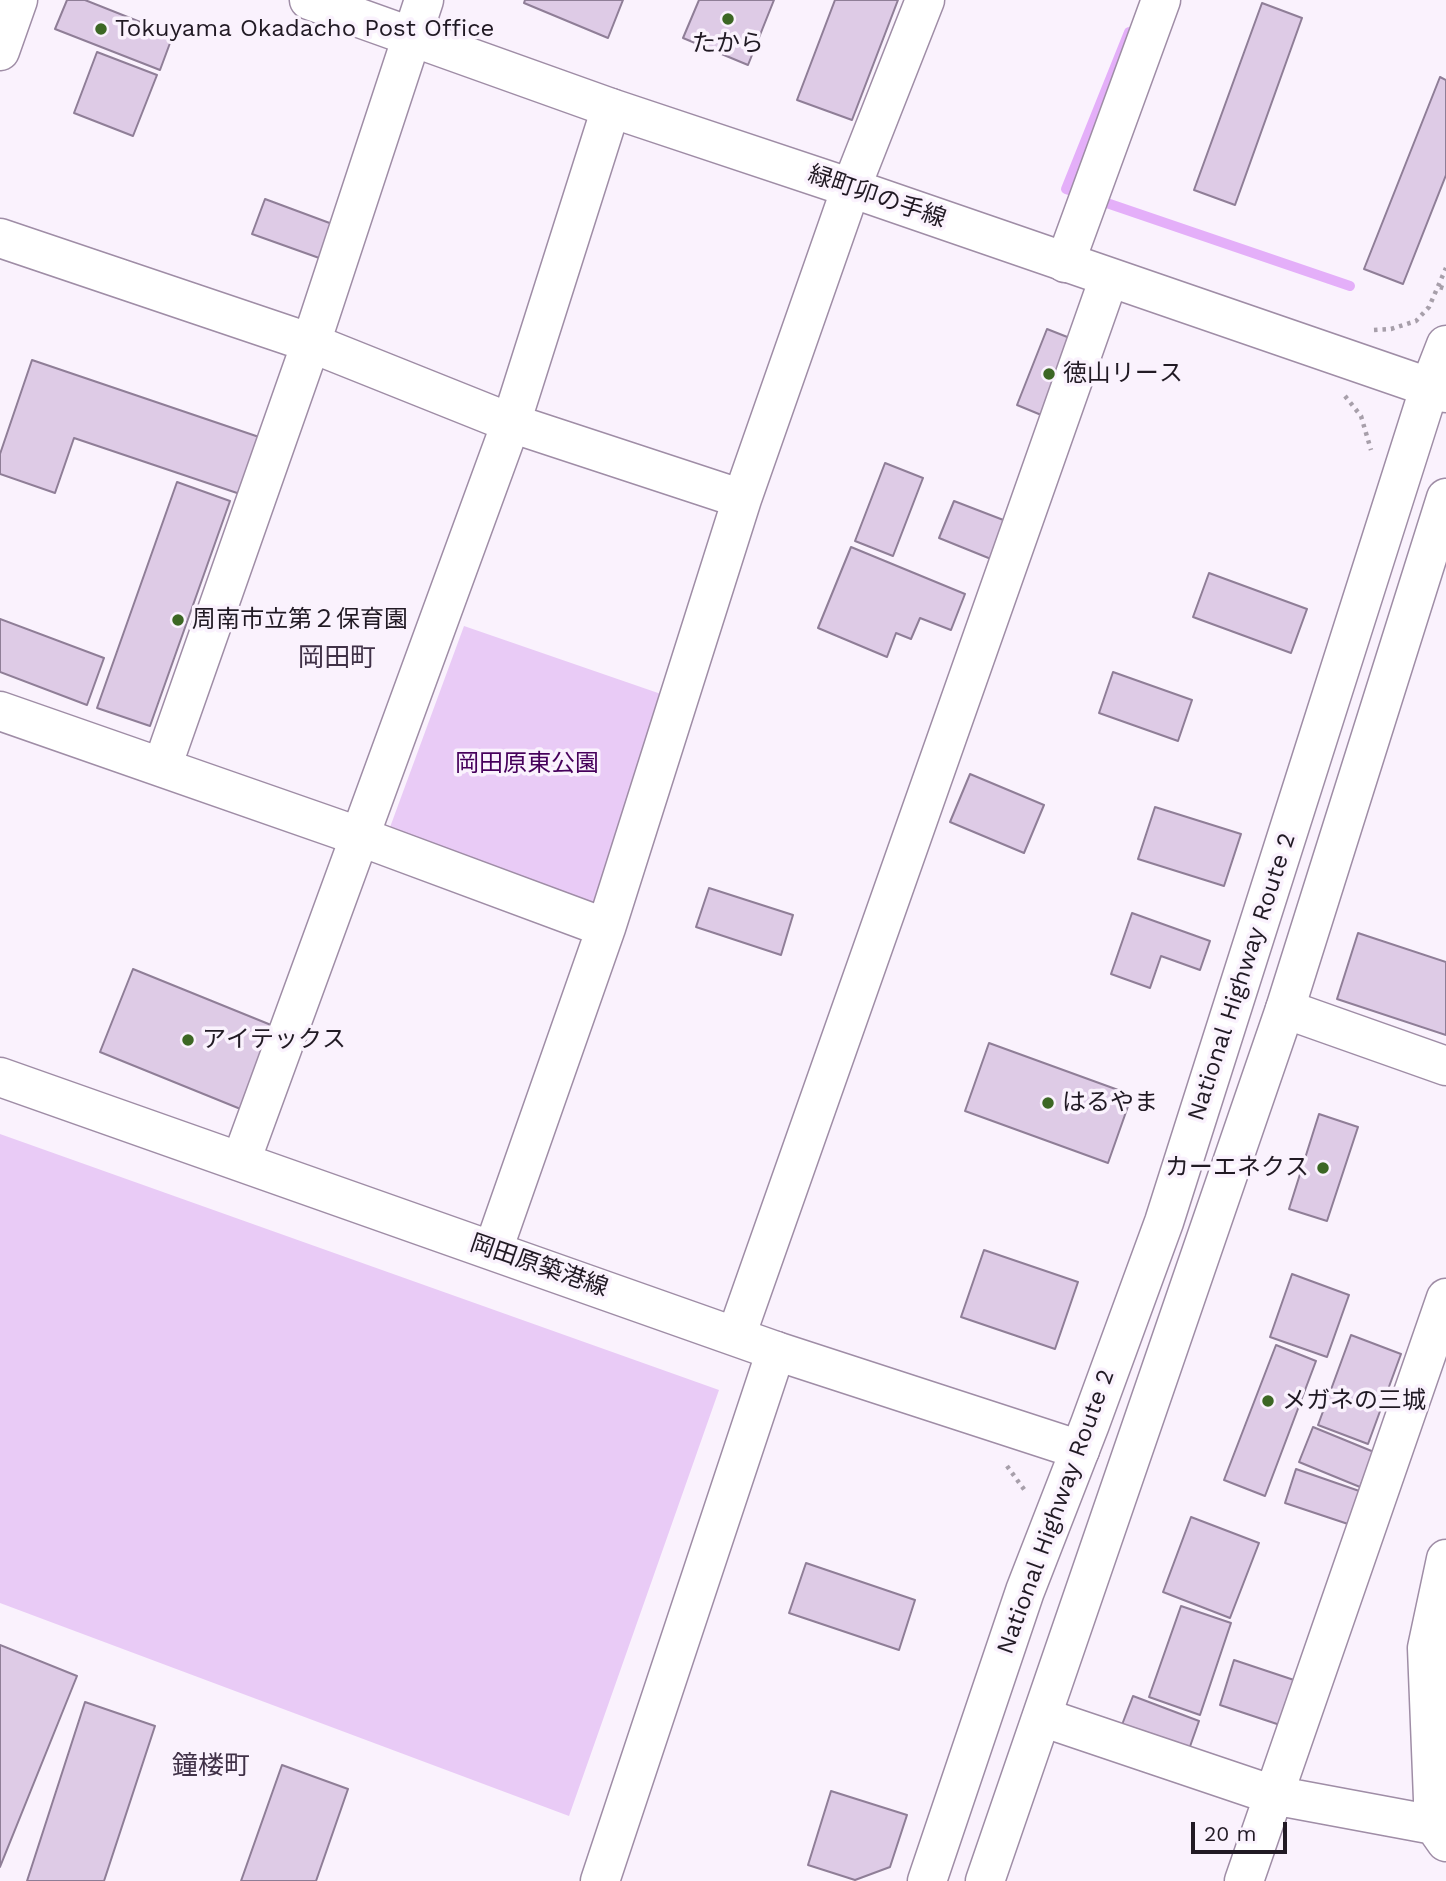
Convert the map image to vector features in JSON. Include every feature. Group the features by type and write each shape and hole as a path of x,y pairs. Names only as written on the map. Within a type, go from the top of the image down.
{"main road":[{"path":"0,51 18,0"},
{"name":"緑町卯の手線","path":"309,0 611,108 1438,390"},
{"path":"162,767 311,343 424,0"},
{"path":"493,1250 606,928 743,499 851,188 925,0"},
{"path":"1065,262 1161,0"},
{"path":"241,1161 511,423 611,108"},
{"path":"0,238 311,343 511,423 743,499"},
{"path":"736,1336 1109,278"},
{"name":"National Highway Route 2","path":"928,1881 1025,1591 1164,1222 1438,390 1446,345"},
{"name":"National Highway Route 2","path":"985,1881 1285,1009 1446,498"},
{"path":"0,711 360,837 606,928"},
{"path":"1285,1009 1446,1066"},
{"name":"岡田原築港線","path":"0,1077 776,1351 1080,1450"},
{"path":"1244,1881 1446,1298"},
{"path":"600,1881 776,1351"},
{"path":"1042,1717 1273,1794 1440,1833 1427,1648 1446,1559"}],"path":[{"path":"1375,330 1391,329 1416,321 1429,307 1446,268"},
{"path":"1440,287 1446,289"},
{"path":"1350,404 1361,416 1372,453"},
{"path":"1005,1464 1012,1470 1031,1502"}],"green space":[{"name":"岡田原東公園","path":"464,626 661,694 595,905 389,830"},
{"path":"0,1134 719,1390 569,1816 0,1603"}],"building":[{"path":"67,0 85,0 173,35 160,70 55,29"},
{"path":"525,0 623,0 608,38 524,3"},
{"name":"たから","path":"699,0 774,0 748,65 683,38"},
{"path":"835,0 898,0 852,120 797,100"},
{"path":"1262,3 1302,18 1235,205 1194,190"},
{"path":"97,52 157,75 133,136 74,113"},
{"path":"1440,77 1446,80 1446,175 1403,284 1364,269"},
{"path":"265,199 335,225 322,259 252,234"},
{"name":"徳山リース","path":"1047,329 1080,342 1051,419 1017,405"},
{"path":"32,360 262,438 243,495 74,438 55,493 0,474 0,454"},
{"path":"885,463 923,478 893,556 855,541"},
{"path":"177,482 230,501 150,726 97,708"},
{"path":"954,501 1006,521 991,559 939,538"},
{"path":"851,547 965,594 951,630 920,618 911,639 896,633 887,657 818,628"},
{"path":"1209,573 1307,609 1291,653 1193,617"},
{"path":"0,619 104,658 87,705 0,672"},
{"path":"1113,672 1192,700 1178,741 1099,713"},
{"path":"970,774 1044,805 1024,853 950,822"},
{"path":"1155,807 1241,834 1224,886 1138,859"},
{"path":"709,888 793,915 781,955 696,927"},
{"path":"1132,913 1210,941 1200,970 1161,956 1150,988 1111,974"},
{"path":"1358,933 1446,962 1446,1035 1337,999"},
{"name":"アイテックス","path":"133,969 276,1027 243,1110 100,1052"},
{"name":"はるやま","path":"989,1043 1132,1095 1108,1163 965,1111"},
{"name":"カーエネクス","path":"1319,1114 1358,1127 1327,1221 1289,1209"},
{"path":"984,1250 1078,1282 1055,1349 961,1317"},
{"path":"1292,1274 1349,1295 1327,1357 1270,1337"},
{"path":"1351,1335 1401,1354 1368,1444 1318,1425"},
{"path":"1276,1345 1316,1361 1265,1496 1224,1480"},
{"path":"1313,1427 1374,1452 1360,1487 1299,1462"},
{"path":"1296,1469 1365,1493 1354,1526 1285,1503"},
{"path":"1191,1517 1259,1543 1230,1618 1163,1592"},
{"path":"806,1563 915,1600 899,1650 789,1613"},
{"path":"1181,1606 1231,1623 1200,1715 1149,1697"},
{"path":"0,1645 77,1676 0,1867"},
{"path":"1234,1660 1303,1683 1289,1728 1220,1705"},
{"path":"1133,1696 1199,1721 1187,1755 1120,1730"},
{"path":"85,1702 155,1726 104,1881 27,1881"},
{"path":"282,1765 348,1789 316,1881 241,1881"},
{"path":"831,1791 907,1815 890,1867 855,1880 808,1865"}],"waterway":[{"path":"1081,194 1066,189 1129,32"},
{"path":"1095,199 1350,286"}],"place":[{"name":"たから","path":"728,19"},
{"name":"Tokuyama Okadacho Post Office","path":"101,29"},
{"name":"徳山リース","path":"1049,374"},
{"name":"周南市立第２保育園","path":"178,620"},
{"name":"アイテックス","path":"188,1040"},
{"name":"はるやま","path":"1048,1103"},
{"name":"カーエネクス","path":"1323,1168"},
{"name":"メガネの三城","path":"1268,1401"}],"district":[{"name":"岡田町","path":"337,658"},
{"name":"鐘楼町","path":"211,1766"}]}
